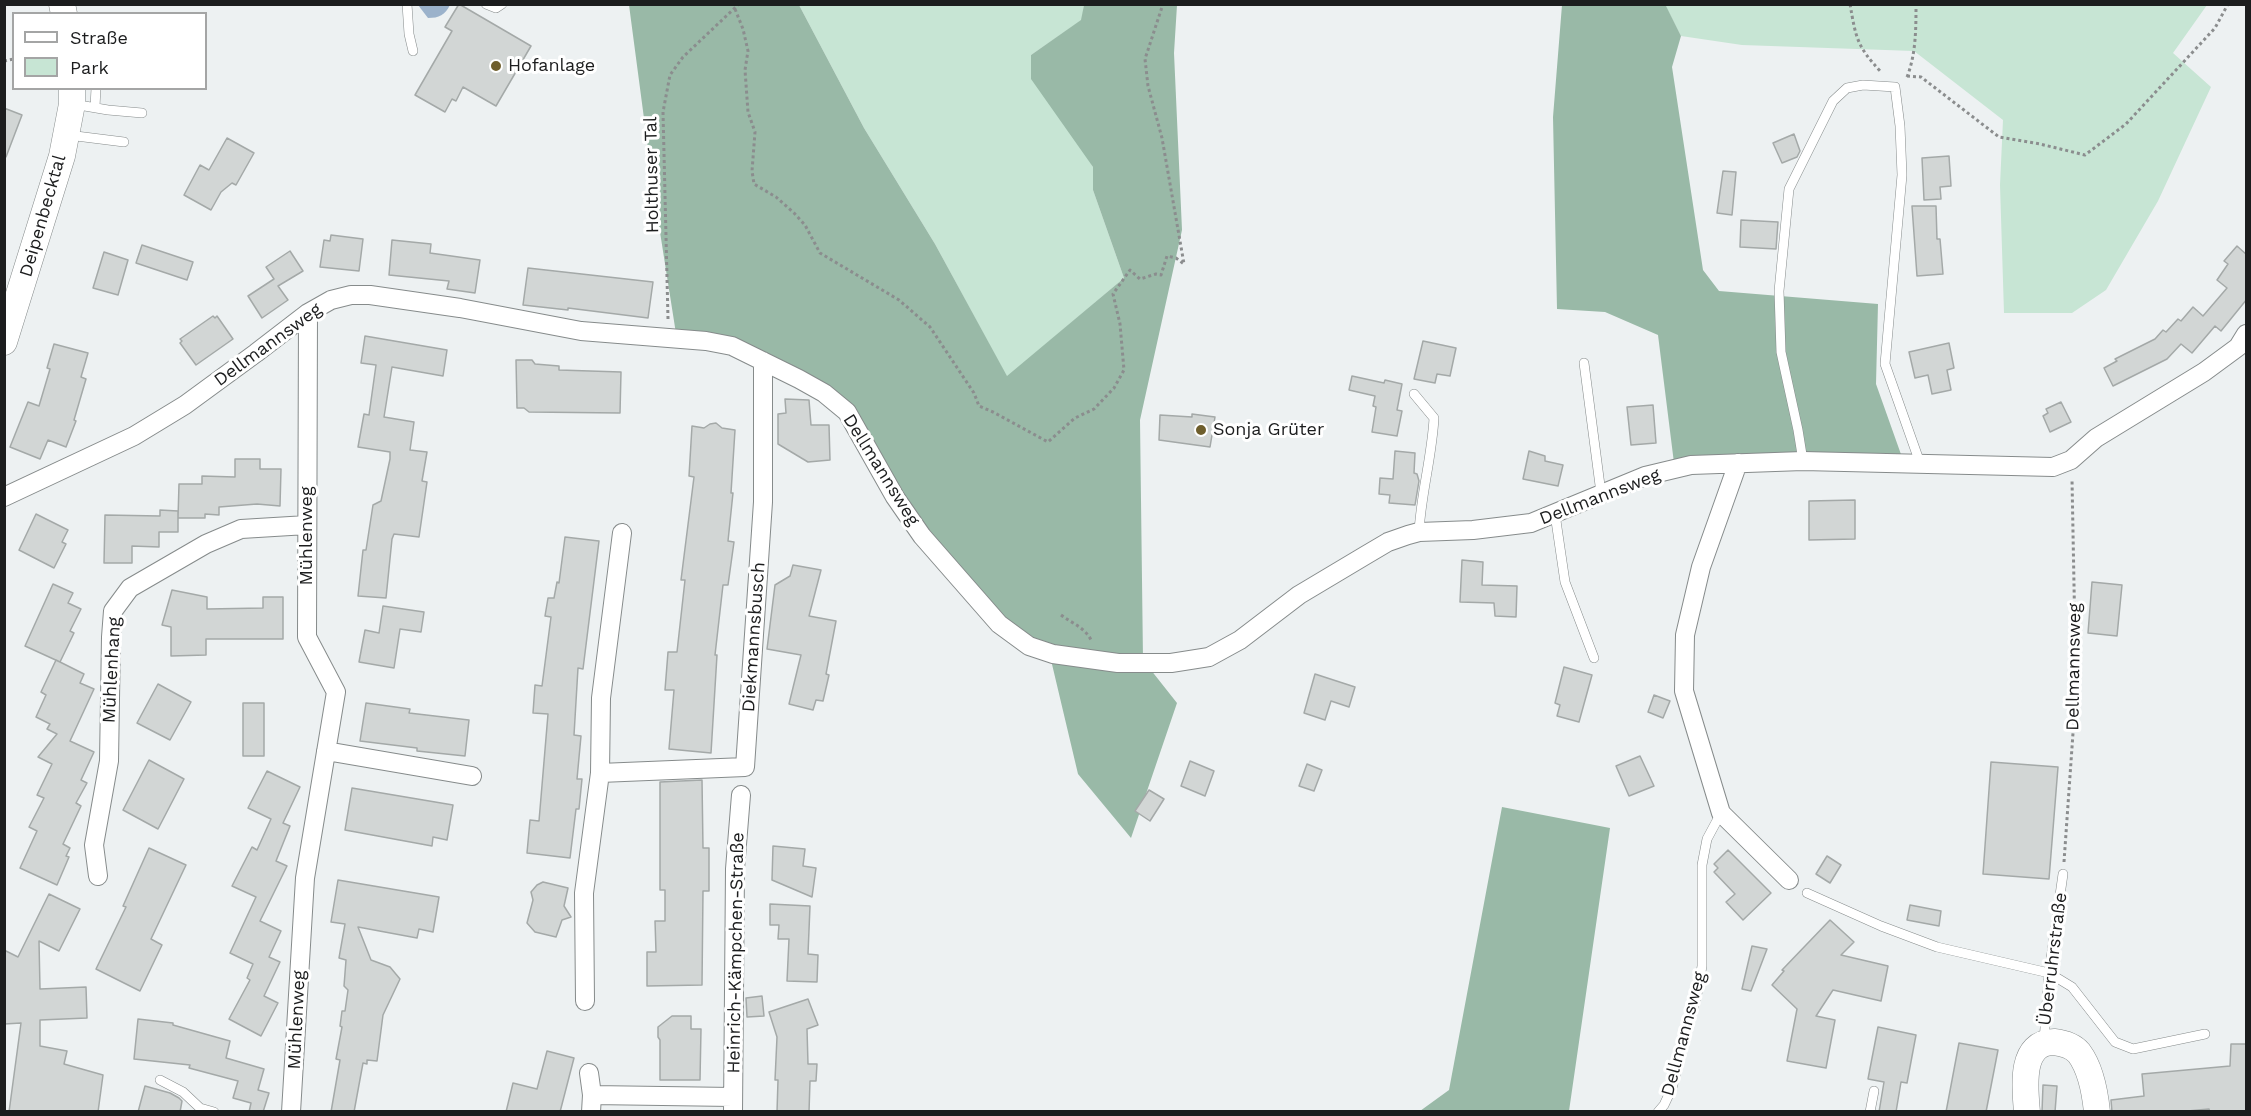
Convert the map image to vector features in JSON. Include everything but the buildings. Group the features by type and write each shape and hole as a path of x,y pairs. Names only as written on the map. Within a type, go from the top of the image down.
{"main road":[{"name":"Deipenbecktal","path":"4,342 36,244 62,156 66,134 80,100"},
{"name":"Überruhrstraße","path":"2027,1112 2025,1073 2033,1052 2044,1043 2063,1043 2074,1048 2080,1055 2088,1070 2097,1112"}],"street":[{"name":"Dellmannsweg","path":"4,497 134,436 194,398 308,313 331,300 351,295 370,295 460,308 581,331 706,341 732,346 800,379 824,393 847,412 896,497 922,536 999,624 1029,646 1053,654 1118,663 1171,663 1209,657 1240,640 1299,595 1388,542 1419,532 1498,528 1531,523 1645,476 1691,465 1803,461 2053,467 2071,459 2096,438 2244,348"},
{"name":"Mühlenweg","path":"291,1112 305,878 336,692 307,637 308,313"},
{"name":"Diekmannsbusch","path":"600,773 745,767 763,502 763,361"},
{"path":"1738,463 1701,567 1685,635 1684,691 1721,813 1788,880"},
{"name":"Mühlenhang","path":"98,876 94,845 108,761 113,611 130,588 206,544 241,529 307,525"},
{"path":"585,1001 584,893 600,773 601,698 622,533"},
{"path":"326,751 472,776"},
{"name":"Heinrich-Kämpchen-Straße","path":"733,1104 735,869 741,795"},
{"path":"589,1073 592,1103 733,1104"}],"lane":[{"path":"407,4 409,34 413,51"},
{"path":"486,4 496,8 502,4"},
{"path":"1803,461 1780,352 1779,291 1789,189 1833,101 1847,87 1863,85 1895,87 1900,126 1902,176 1885,364 1920,463"},
{"path":"80,100 93,90"},
{"path":"80,100 108,110 142,113"},
{"path":"66,134 124,142"},
{"path":"1584,363 1601,494"},
{"path":"1414,394 1434,417 1419,532"},
{"path":"1555,514 1565,582 1594,658"},
{"name":"Dellmannsweg","path":"1658,1112 1672,1088 1698,990 1702,966 1702,865 1707,839 1721,813"},
{"name":"Überruhrstraße","path":"2044,1043 2049,973 2064,874"},
{"path":"1807,893 1881,926 1937,947 2049,973 2072,987 2115,1042 2133,1049 2205,1034"},
{"path":"160,1080 183,1092 199,1110 214,1112"},
{"path":"1870,1112 1874,1091"}],"path":[{"name":"Holthuser Tal","path":"669,339 663,112 670,75 683,57 739,4"},
{"path":"735,9 748,51 745,70 748,112 755,132 752,171 754,184 776,197 794,213 805,225 820,253 899,300 930,327 974,393 978,406 1048,442 1075,418 1094,409 1114,388 1124,370 1120,324 1113,294 1130,270 1140,279 1156,274 1161,275 1167,256 1176,258 1184,264 1162,138 1148,86 1145,59 1163,4"},
{"path":"1850,4 1856,39 1866,56 1895,87 1908,76 1916,33 1916,4"},
{"path":"1908,76 1921,77 1999,137 2085,154 2126,124 2215,28 2228,4"},
{"name":"Dellmannsweg","path":"2064,874 2076,690 2071,459"},
{"path":"1061,615 1085,630 1091,640 1095,660"}],"green space":[{"path":"1657,4 1666,6 1681,36 1672,67 1703,270 1719,291 1878,304 1876,384 1903,460 1674,463 1658,335 1605,312 1557,309 1553,117 1562,5"},
{"path":"629,5 799,5 864,128 935,244 1007,376 1124,278 1093,190 1093,167 1031,79 1031,55 1081,20 1084,5 1177,5 1174,53 1182,230 1140,420 1143,660 1177,703 1131,838 1078,774 1051,660 1000,618 924,535 848,411 764,360 677,340 654,194"},
{"path":"799,5 1084,5 1082,20 1031,55 1093,167 1093,190 1124,278 1007,377 935,244 864,128"},
{"path":"1657,5 2207,5 2173,53 2211,87 2158,201 2106,290 2072,313 2004,313 2000,185 2003,120 1914,51 1742,45 1681,36 1666,7"},
{"path":"1502,807 1610,828 1569,1111 1420,1111 1449,1090"}],"water":[{"path":"418,5 450,5 441,15 428,18"}],"place":[{"name":"Hofanlage","path":"496,66"},
{"name":"Sonja Grüter","path":"1201,430"}]}
